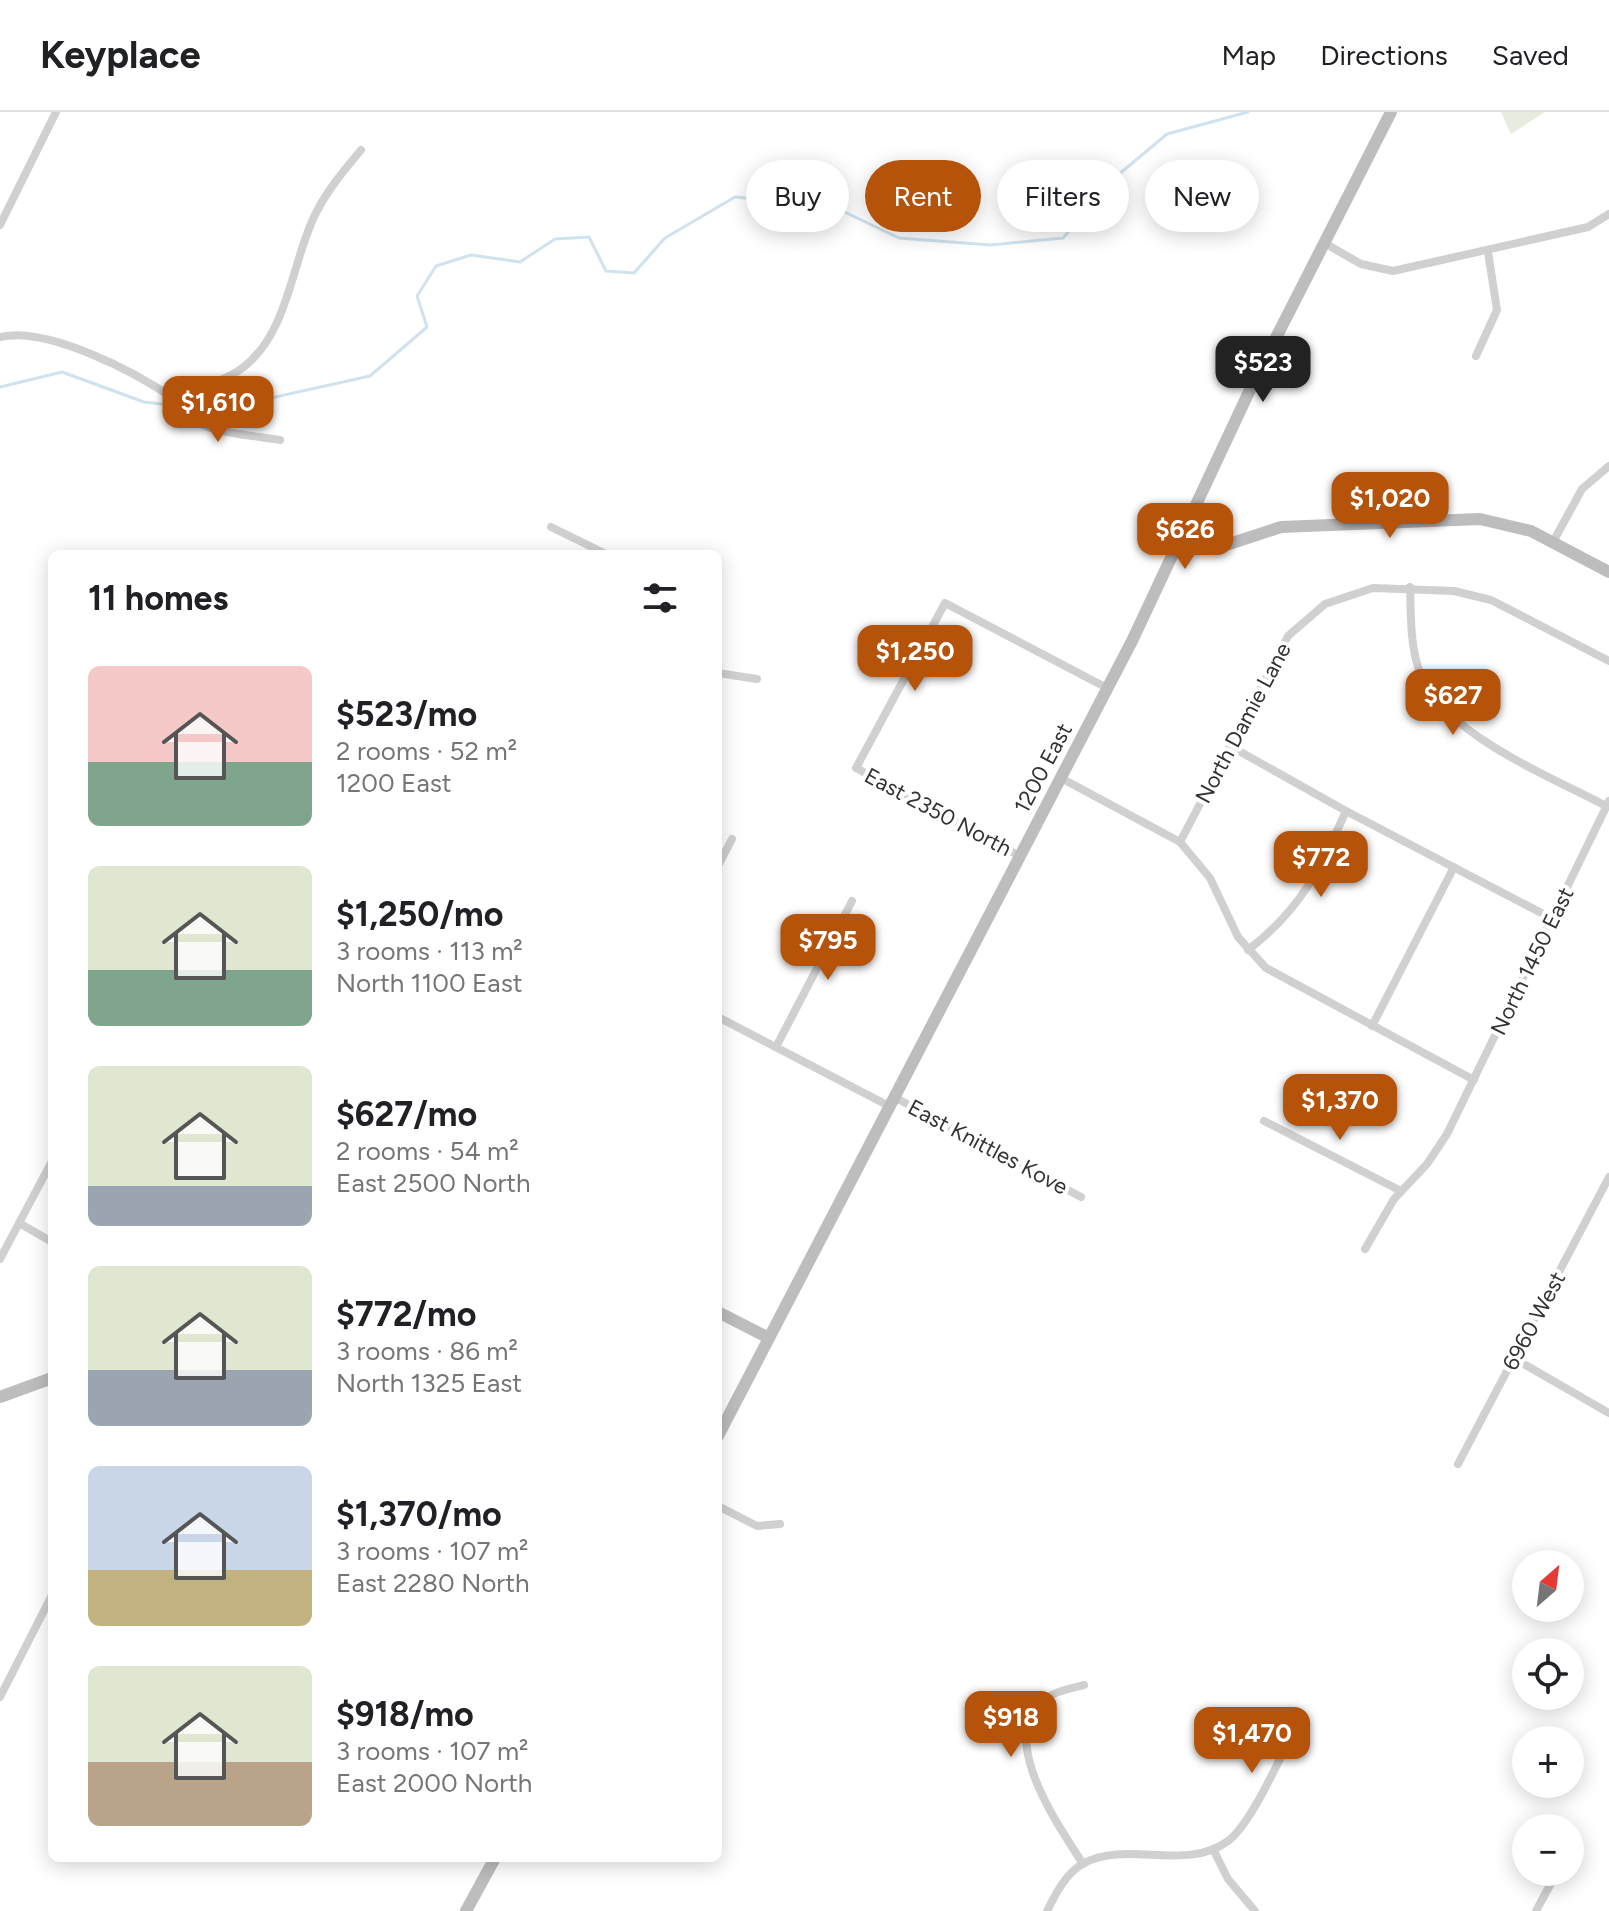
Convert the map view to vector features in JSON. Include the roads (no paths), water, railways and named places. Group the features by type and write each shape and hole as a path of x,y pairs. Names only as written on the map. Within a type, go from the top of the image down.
{"main road":[{"name":"1200 East","path":"722,1428 1107,688 1256,377 1391,112"},
{"path":"1182,534 1213,544 1229,544 1281,527 1480,519 1506,522 1553,542 1609,572"},
{"path":"722,1314 769,1338"},
{"path":"0,1397 48,1379"},
{"path":"466,1911 493,1862"}],"street":[{"path":"0,225 56,112"},
{"path":"174,399 243,368 260,348 285,302 318,209 361,150"},
{"path":"1326,244 1361,264 1393,271 1588,227 1609,214"},
{"path":"1476,356 1497,310 1488,252"},
{"path":"0,337 48,340 62,345 121,369 174,399 184,416 197,423 280,440"},
{"path":"1553,542 1582,489 1609,466"},
{"path":"551,527 598,550"},
{"path":"1410,587 1418,668 1450,715 1476,735 1608,804"},
{"name":"North Damie Lane","path":"1180,842 1288,636 1325,604 1373,588 1454,591 1491,600 1609,661"},
{"name":"East 2350 North","path":"1020,856 856,768 945,603 1107,688"},
{"path":"722,674 757,679"},
{"path":"1230,746 1346,811 1553,919"},
{"path":"1061,778 1180,842 1210,878 1230,924 1248,950 1266,968 1474,1080"},
{"name":"North 1450 East","path":"1365,1249 1401,1191 1436,1152 1454,1120 1608,804"},
{"path":"1248,950 1274,930 1302,900 1346,811"},
{"path":"722,858 732,839"},
{"path":"1372,1026 1454,867"},
{"path":"776,1047 852,901"},
{"name":"East Knittles Kove","path":"722,1019 1081,1197"},
{"path":"1264,1121 1401,1191"},
{"path":"0,1259 48,1169"},
{"name":"6960 West","path":"1458,1464 1609,1177"},
{"path":"19,1223 48,1240"},
{"path":"1515,1359 1609,1413"},
{"path":"722,1508 757,1526 780,1524"},
{"path":"0,1697 48,1612"},
{"path":"1083,1864 1032,1775 1027,1746 1037,1706 1050,1695 1084,1685"},
{"path":"1047,1911 1062,1883 1083,1864 1120,1856 1196,1854 1226,1843 1244,1824 1302,1714"},
{"path":"1213,1849 1228,1879 1255,1911"},
{"path":"1536,1911 1549,1886"}],"waterway":[{"path":"186,407 253,402 370,376 427,327 417,296 436,266 471,255 520,262 555,239 589,237 606,271 634,273 665,238 735,197 832,206 899,238 990,245 1063,238 1118,175 1167,134 1248,112"},
{"path":"0,387 62,372 144,402 169,405"}]}
